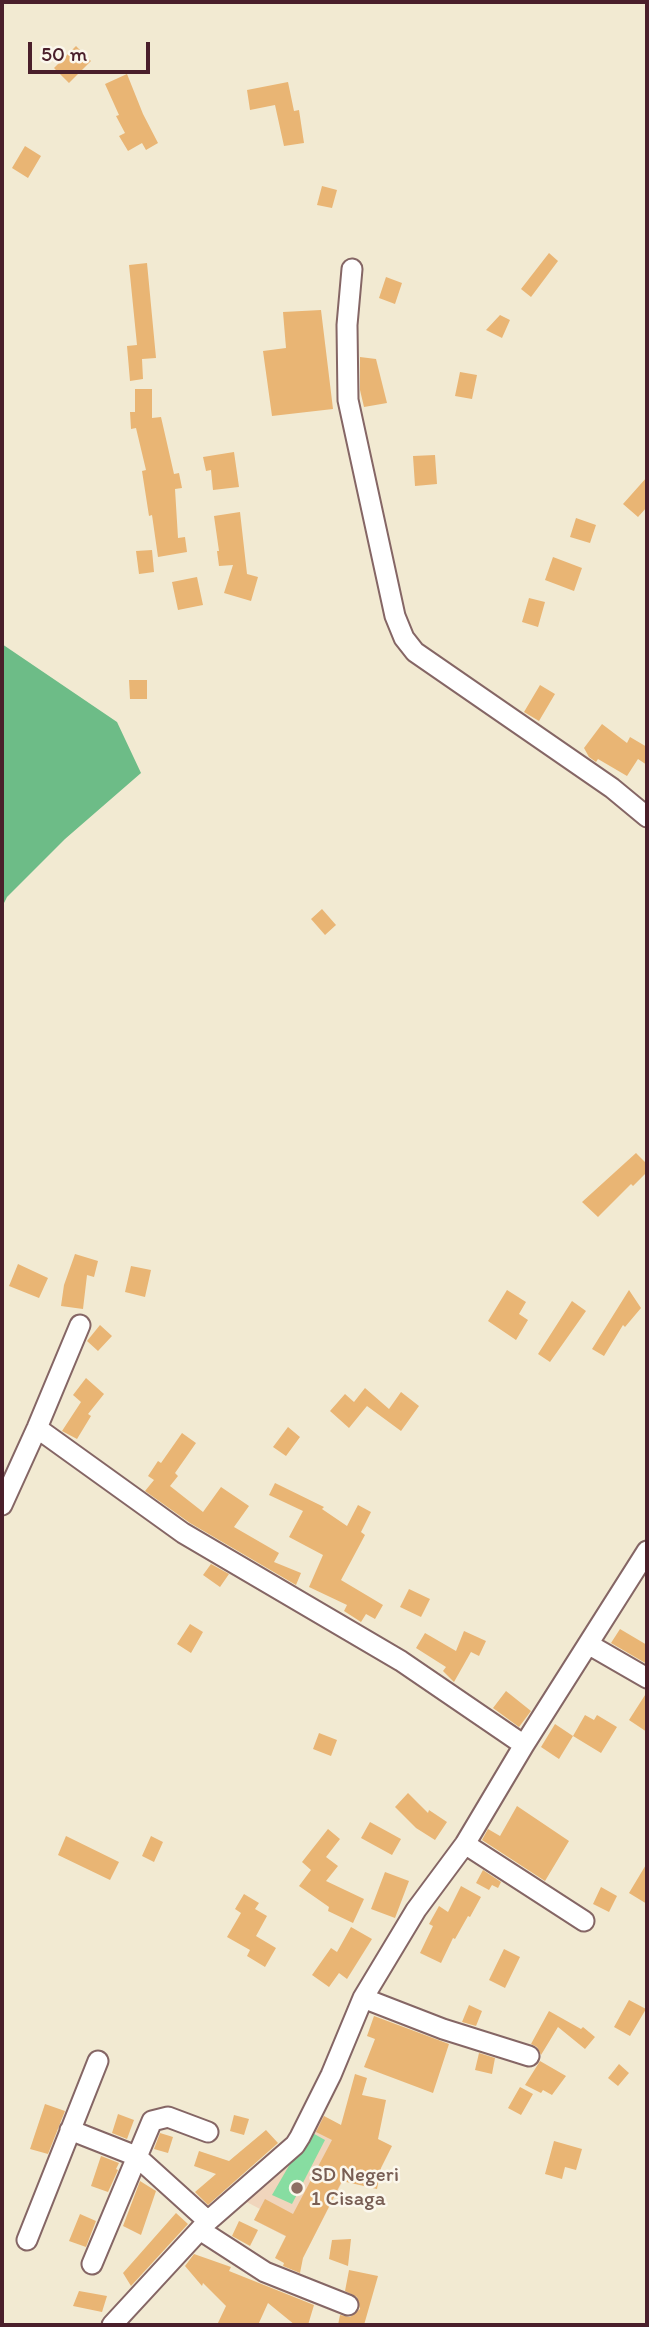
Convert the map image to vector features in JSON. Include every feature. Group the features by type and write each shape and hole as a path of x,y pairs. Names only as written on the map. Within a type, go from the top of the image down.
{"street":[{"path":"352,269 347,325 348,401 395,616 404,638 415,652 631,802 647,817"},
{"path":"2,1505 80,1325"},
{"path":"37,1428 183,1533 401,1661 524,1745"},
{"path":"112,2325 204,2225 295,2145 331,2075 363,1998 416,1910 466,1844 524,1745 647,1551"},
{"path":"588,1644 647,1678"},
{"path":"466,1844 584,1921"},
{"path":"363,1998 443,2029 529,2056"},
{"path":"27,2240 98,2061"},
{"path":"92,2264 149,2125 156,2119 168,2118 208,2132"},
{"path":"70,2130 136,2156 204,2225 265,2272 348,2305"}],"shaded area":[{"name":"SD Negeri 1 Cisaga","path":"318,2113 365,2138 308,2248 254,2220 260,2209 243,2200"}],"green space":[{"path":"2,644 117,722 141,773 65,839 7,897 2,907"},
{"path":"309,2131 325,2140 292,2204 272,2195"}],"building":[{"path":"76,46 91,61 69,83 54,68"},
{"path":"127,74 158,143 146,150 142,143 128,151 119,136 125,133 105,84"},
{"path":"288,82 294,111 299,110 304,143 284,146 275,105 250,110 247,90"},
{"path":"25,146 41,156 28,178 12,168"},
{"path":"322,186 337,190 332,208 317,205"},
{"path":"549,253 558,261 531,297 521,289"},
{"path":"147,263 156,358 142,359 143,379 130,381 127,346 137,345 129,265"},
{"path":"386,277 402,283 395,304 379,298"},
{"path":"321,310 333,409 272,416 263,351 286,348 283,312"},
{"path":"500,315 510,320 502,338 486,330"},
{"path":"360,357 376,359 387,403 364,407 360,390"},
{"path":"460,372 477,375 472,399 455,396"},
{"path":"135,389 152,389 152,418 161,417 174,474 179,473 182,488 175,489 178,538 185,537 187,552 158,557 142,471 146,470 136,428 131,429 130,412 135,412"},
{"path":"234,452 239,487 213,490 211,470 206,471 203,457"},
{"path":"435,455 437,484 415,486 413,456"},
{"path":"647,477 647,507 638,517 623,504"},
{"path":"240,512 247,574 258,577 251,601 224,593 233,565 219,566 217,551 214,516"},
{"path":"576,518 596,525 590,543 570,537"},
{"path":"152,550 154,572 139,574 136,551"},
{"path":"553,557 582,568 574,591 545,580"},
{"path":"197,577 203,605 178,610 172,582"},
{"path":"529,598 545,602 538,627 522,622"},
{"path":"129,680 147,680 147,699 130,699"},
{"path":"540,685 555,694 539,721 524,712"},
{"path":"602,724 627,743 630,737 647,747 647,765 638,759 627,776 598,759 596,762 589,757 584,748"},
{"path":"322,909 336,925 325,935 311,919"},
{"path":"636,1153 647,1164 647,1172 598,1217 582,1202"},
{"path":"75,1254 98,1261 94,1277 87,1275 83,1309 61,1306 64,1285"},
{"path":"18,1264 48,1278 39,1298 9,1286"},
{"path":"131,1266 151,1270 145,1297 125,1292"},
{"path":"507,1290 526,1302 519,1314 528,1320 516,1340 488,1321"},
{"path":"629,1290 641,1308 625,1327 623,1325 604,1356 592,1349"},
{"path":"572,1301 586,1311 550,1362 538,1354"},
{"path":"100,1325 112,1336 98,1351 87,1341"},
{"path":"86,1378 104,1394 88,1414 91,1416 77,1439 62,1431 81,1402 73,1395"},
{"path":"365,1388 389,1409 401,1392 419,1406 401,1431 367,1406 349,1428 330,1411 345,1394 354,1402"},
{"path":"288,1427 300,1437 286,1456 273,1447"},
{"path":"182,1433 196,1443 175,1473 178,1476 170,1486 203,1512 221,1487 249,1506 234,1527 279,1553 274,1562 301,1573 296,1585 190,1523 145,1491 154,1480 148,1476 158,1461 161,1463"},
{"path":"275,1483 324,1507 322,1509 347,1526 358,1505 371,1512 361,1532 365,1535 341,1580 383,1605 375,1619 366,1614 361,1622 344,1611 347,1605 309,1587 323,1555 289,1537 303,1511 269,1495"},
{"path":"211,1564 229,1574 220,1587 203,1575"},
{"path":"409,1589 430,1599 421,1617 400,1607"},
{"path":"190,1624 203,1632 191,1653 177,1644"},
{"path":"620,1629 647,1645 647,1664 611,1643"},
{"path":"464,1631 486,1641 479,1656 471,1652 454,1682 443,1671 446,1667 416,1648 425,1633 456,1651"},
{"path":"506,1691 531,1711 519,1727 493,1708"},
{"path":"647,1692 647,1732 629,1720"},
{"path":"585,1715 594,1720 597,1715 617,1727 601,1753 573,1736"},
{"path":"555,1724 573,1736 559,1759 541,1747"},
{"path":"319,1733 337,1740 331,1756 313,1749"},
{"path":"408,1793 428,1813 429,1810 447,1822 435,1840 416,1828 395,1807"},
{"path":"517,1806 569,1841 545,1881 482,1840 488,1829 500,1836"},
{"path":"370,1822 401,1839 392,1855 361,1838"},
{"path":"328,1829 340,1839 326,1857 338,1866 326,1881 364,1899 353,1923 328,1911 329,1907 299,1886 311,1870 302,1862"},
{"path":"66,1836 119,1862 110,1880 58,1855"},
{"path":"151,1836 163,1842 154,1862 142,1856"},
{"path":"647,1863 647,1904 629,1893"},
{"path":"483,1870 501,1882 498,1888 492,1885 489,1890 476,1883"},
{"path":"385,1872 409,1881 395,1918 371,1909"},
{"path":"461,1886 481,1897 455,1939 453,1938 441,1963 420,1953 433,1926 429,1924 439,1906 448,1912"},
{"path":"601,1887 617,1896 609,1912 593,1904"},
{"path":"244,1894 259,1903 255,1909 267,1916 256,1936 276,1948 265,1967 247,1956 250,1950 227,1937 241,1913 235,1909"},
{"path":"351,1927 372,1939 347,1979 339,1973 329,1987 312,1975 331,1948 337,1952"},
{"path":"504,1949 520,1957 505,1988 489,1980"},
{"path":"629,2000 646,2009 630,2036 614,2027"},
{"path":"469,2005 482,2011 476,2026 462,2022"},
{"path":"549,2011 581,2029 583,2027 595,2037 585,2049 558,2027 541,2055 537,2047 531,2044"},
{"path":"374,2016 449,2044 433,2093 364,2067 375,2039 367,2036"},
{"path":"479,2053 495,2058 492,2074 475,2070"},
{"path":"540,2061 566,2076 552,2095 525,2085"},
{"path":"619,2064 629,2073 618,2086 608,2078"},
{"path":"355,2074 367,2078 362,2095 386,2100 378,2139 392,2146 381,2168 377,2189 342,2181 303,2258 300,2273 283,2266 284,2263 275,2258 286,2236 254,2220 265,2199 293,2214 332,2140 316,2132 324,2116 341,2125"},
{"path":"520,2087 533,2094 521,2115 508,2108"},
{"path":"45,2104 65,2111 48,2154 30,2149"},
{"path":"118,2114 134,2120 127,2139 112,2133"},
{"path":"234,2115 249,2119 244,2135 230,2131"},
{"path":"266,2130 278,2143 208,2205 195,2192 216,2174 194,2166 199,2151 229,2161"},
{"path":"160,2133 173,2137 168,2153 154,2149"},
{"path":"554,2141 582,2149 576,2170 565,2167 562,2179 545,2174"},
{"path":"101,2156 119,2163 108,2192 91,2186"},
{"path":"140,2181 156,2191 141,2235 123,2226"},
{"path":"176,2213 188,2224 131,2286 123,2273"},
{"path":"80,2214 96,2221 86,2247 69,2241"},
{"path":"239,2221 258,2230 250,2246 232,2236"},
{"path":"351,2239 348,2266 329,2259 332,2240"},
{"path":"194,2254 231,2267 229,2271 314,2305 308,2325 295,2325 268,2303 258,2325 217,2325 226,2306 203,2283 202,2286 185,2266"},
{"path":"349,2270 378,2276 364,2325 338,2325 340,2315 350,2317 360,2309 357,2297 345,2291"},
{"path":"79,2291 107,2296 102,2312 73,2306"}],"place":[{"name":"SD Negeri 1 Cisaga","path":"297,2188"}]}
